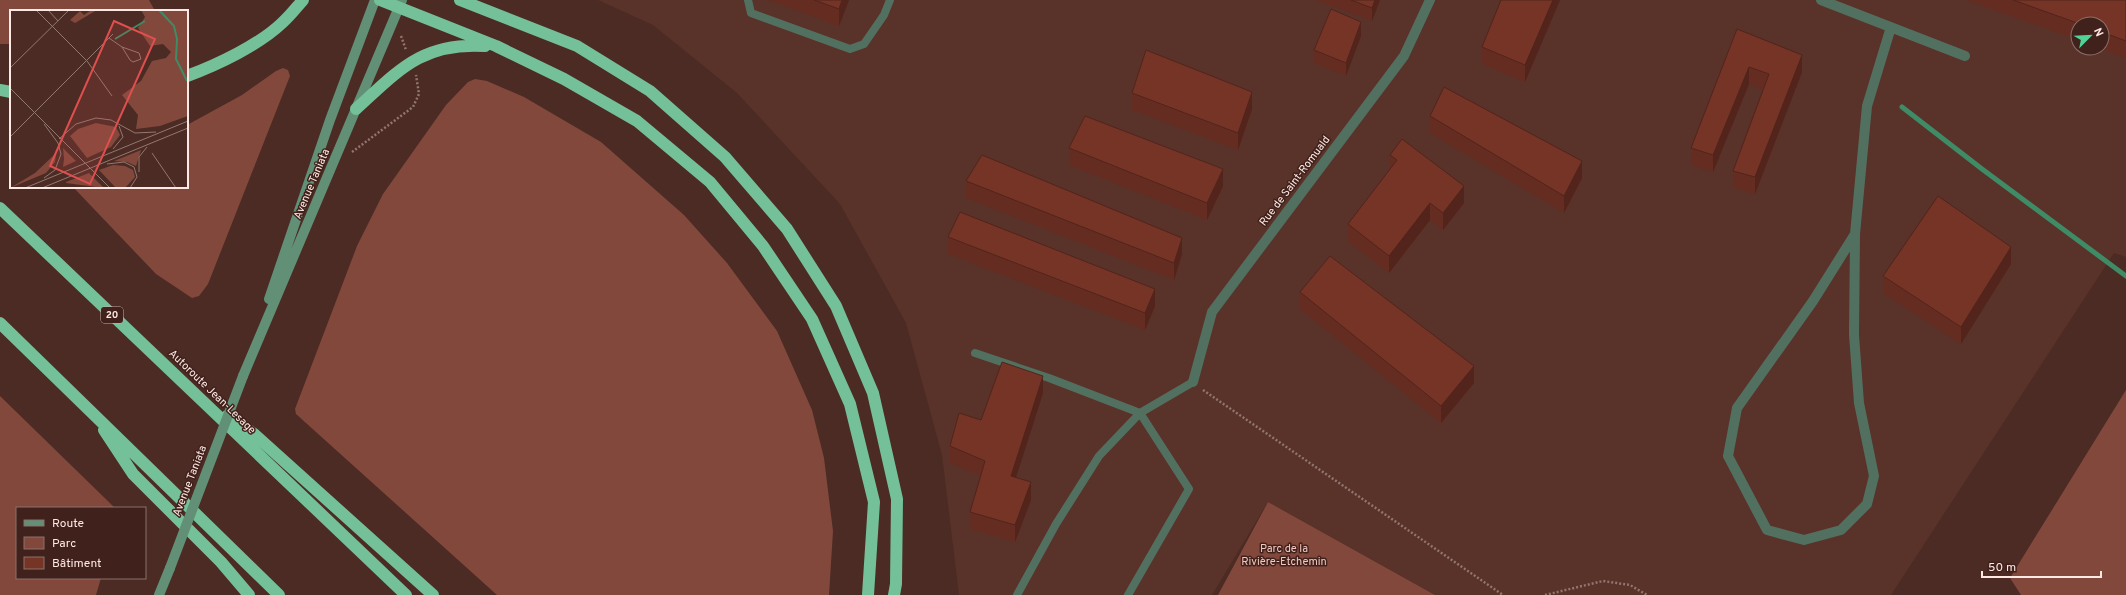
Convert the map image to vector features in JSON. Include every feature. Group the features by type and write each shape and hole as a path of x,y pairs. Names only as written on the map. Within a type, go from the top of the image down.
{"highway":[{"path":"188,76 205,70 244,50 282,24 303,0"},
{"path":"380,0 400,4 496,46 564,79 637,122 710,182 763,246 812,319 850,404 874,502 868,595"},
{"path":"460,0 577,46 650,91 725,157 787,228 836,306 873,393 897,499 896,584 894,595"},
{"path":"356,109 406,64 434,50 463,44 496,46"},
{"path":"0,90 10,92"},
{"name":"Autoroute Jean-Lesage","path":"0,208 406,595"},
{"path":"0,323 91,410 279,595"},
{"path":"200,398 254,434 433,595"},
{"path":"91,410 133,474 221,562 249,595"}],"main road":[{"name":"Avenue Taniata","path":"159,595 243,376 330,120 374,0"},
{"name":"Avenue Taniata","path":"243,376 400,4"}],"street":[{"name":"Rue de Saint-Romuald","path":"1193,382 1212,312 1404,56 1430,0"},
{"path":"1821,0 1965,56"},
{"path":"1856,234 1813,301 1737,408 1728,456 1767,530 1804,540 1841,530 1867,504 1874,476 1859,402 1855,343 1856,234 1867,106 1890,27"}],"lane":[{"path":"748,0 751,13 850,49 864,44 884,15 890,0"},
{"path":"975,353 1049,378 1140,413 1189,489 1128,595"},
{"path":"1016,595 1056,524 1099,456 1140,413 1193,382"}],"path":[{"path":"1193,382 1504,595"},
{"path":"1545,595 1603,581 1630,585 1647,595"}],"shaded area":[{"path":"598,0 2126,0 2126,257 2114,253 1891,595 1435,595 1268,502 1212,595 959,595 942,455 906,323 840,204 737,93 653,25"}],"green space":[{"path":"0,0 149,0 154,10 10,10 10,44 0,44"},
{"path":"283,68 288,70 290,76 208,284 199,296 192,298 156,274 74,188 188,188 188,124 242,95 276,71"},
{"path":"475,79 487,81 524,97 601,142 684,215 727,263 777,331 812,410 824,458 833,531 829,595 497,595 296,414 295,409 357,246 383,194 446,105 468,82"},
{"path":"2126,390 2126,595 2021,595 2010,578"},
{"path":"0,396 114,507 16,507 16,579 101,579 96,595 0,595"},
{"name":"Parc de la Rivière-Etchemin","path":"1268,502 1435,595 1218,595"}],"building":[{"path":"814,0 842,0 839,9"},
{"path":"1351,0 1375,0 1372,8"},
{"path":"1501,0 1553,0 1525,65 1482,47"},
{"path":"2013,0 2126,0 2126,41 2110,35 2110,16 2070,16 2070,20"},
{"path":"1331,9 1361,22 1346,63 1314,50"},
{"path":"1737,29 1802,55 1755,177 1733,171 1769,74 1749,67 1713,155 1691,148"},
{"path":"1146,50 1252,92 1238,133 1132,93"},
{"path":"1444,87 1582,161 1564,196 1430,116"},
{"path":"1085,116 1223,169 1207,203 1069,148"},
{"path":"1402,139 1464,186 1443,213 1430,203 1389,256 1348,224 1397,160 1390,155"},
{"path":"982,155 1182,238 1174,263 966,181"},
{"path":"1938,196 2011,247 1961,327 1883,276"},
{"path":"960,212 1155,289 1145,313 948,237"},
{"path":"1330,256 1474,366 1441,406 1300,292"},
{"path":"1002,362 1043,376 1011,476 1031,482 1015,525 970,512 985,461 950,446 959,413 981,420"}],"waterway":[{"path":"1902,107 1982,169 2126,276"}]}
